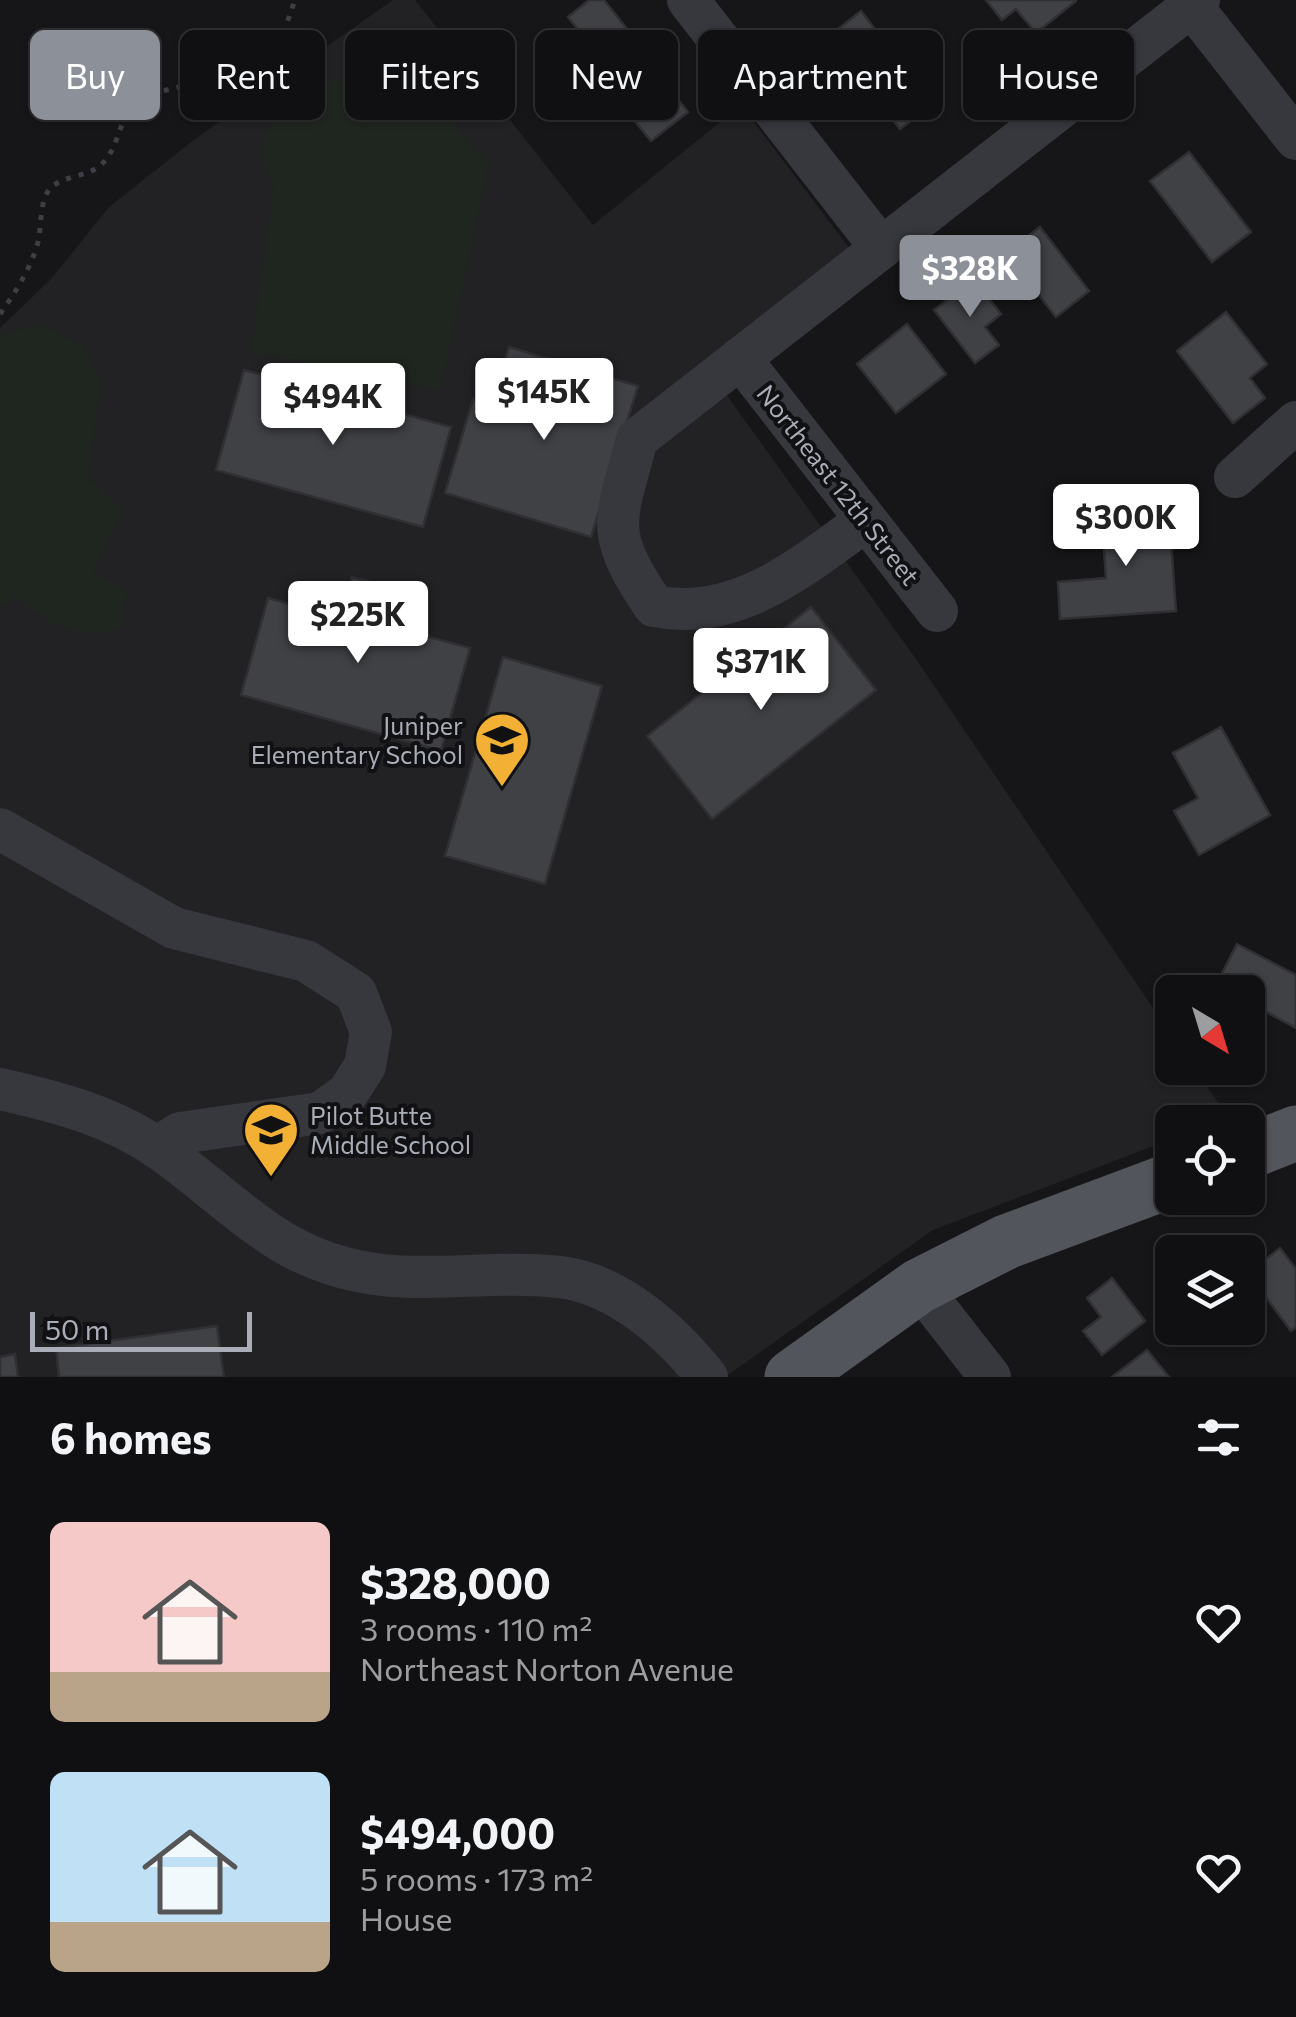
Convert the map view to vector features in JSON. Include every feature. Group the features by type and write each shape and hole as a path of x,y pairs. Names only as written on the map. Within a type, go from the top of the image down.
{"main road":[{"path":"792,1377 918,1286 1006,1242 1155,1186"}],"street":[{"path":"688,0 882,248"},
{"path":"865,521 773,588 688,613 654,606 628,568 614,526 637,439 1193,2 1296,140"},
{"name":"Northeast 12th Street","path":"740,358 938,610"},
{"path":"1234,476 1296,422"},
{"path":"0,830 174,928 306,961 356,993 371,1032 365,1066 347,1094 320,1112 180,1133 158,1147"},
{"path":"2,1088 78,1106 158,1147 296,1250 371,1277 563,1276 634,1304 678,1340 707,1377"},
{"path":"918,1286 990,1377"}],"path":[{"path":"0,314 21,283 37,244 45,196 52,186 99,168 108,156 123,112 137,97 263,67 275,57 295,0"}],"shaded area":[{"name":"Juniper Elementary School","path":"393,0 415,0 439,30 350,30"},
{"name":"Juniper Elementary School","path":"345,34 345,120 510,120 593,225 722,120 752,120 853,253 726,394 916,659 1155,1011 1155,1085 1206,1085 1220,1105 1155,1105 1155,1145 933,1230 725,1377 0,1377 0,328 51,279 109,207 222,120 325,120 325,48"},
{"path":"345,79 345,120 449,120 489,163 440,391 251,351 274,186 260,154 276,120 325,120 325,83"},
{"path":"42,325 83,346 101,382 88,479 123,509 92,571 126,591 122,627 106,631 63,627 37,614 13,595 5,606 0,604 0,334"}],"building":[{"path":"589,0 604,0 628,30 578,30 568,17"},
{"path":"986,0 1076,0 1040,30 1034,30 1016,9 1002,20"},
{"path":"861,11 876,30 837,30"},
{"path":"678,100 688,112 678,120"},
{"path":"634,120 678,120 651,141"},
{"path":"893,120 912,120 900,129"},
{"path":"1189,152 1251,232 1212,262 1150,181"},
{"path":"1040,227 1089,291 1056,317 1025,277 1004,293 985,269"},
{"path":"974,279 1001,314 985,327 999,345 975,363 934,310"},
{"path":"1226,312 1267,364 1250,378 1265,398 1233,423 1177,351"},
{"path":"907,324 946,374 896,413 857,364"},
{"path":"509,347 638,386 591,537 445,493 473,399 491,405"},
{"path":"244,370 451,427 423,527 216,470"},
{"path":"1156,503 1158,527 1170,527 1176,611 1060,619 1058,582 1106,578 1101,507"},
{"path":"352,577 392,588 389,600 410,606 404,630 470,648 441,751 241,695 268,598 322,613 327,598 345,603"},
{"path":"811,607 876,690 712,819 647,736"},
{"path":"503,657 602,686 545,884 445,856"},
{"path":"1221,727 1270,815 1199,855 1174,811 1198,798 1173,753"},
{"path":"1237,944 1296,975 1296,1028 1265,1011 1265,975 1221,975"},
{"path":"1280,1248 1296,1269 1296,1327 1291,1331 1265,1296 1265,1260"},
{"path":"1112,1278 1145,1321 1102,1355 1083,1331 1101,1317 1087,1298"},
{"path":"217,1326 224,1377 59,1377 56,1348"},
{"path":"1147,1350 1169,1377 1112,1377"},
{"path":"15,1354 18,1377 0,1377 0,1357"}],"place":[{"name":"Juniper Elementary School","path":"502,789"},
{"name":"Pilot Butte Middle School","path":"271,1179"}]}
